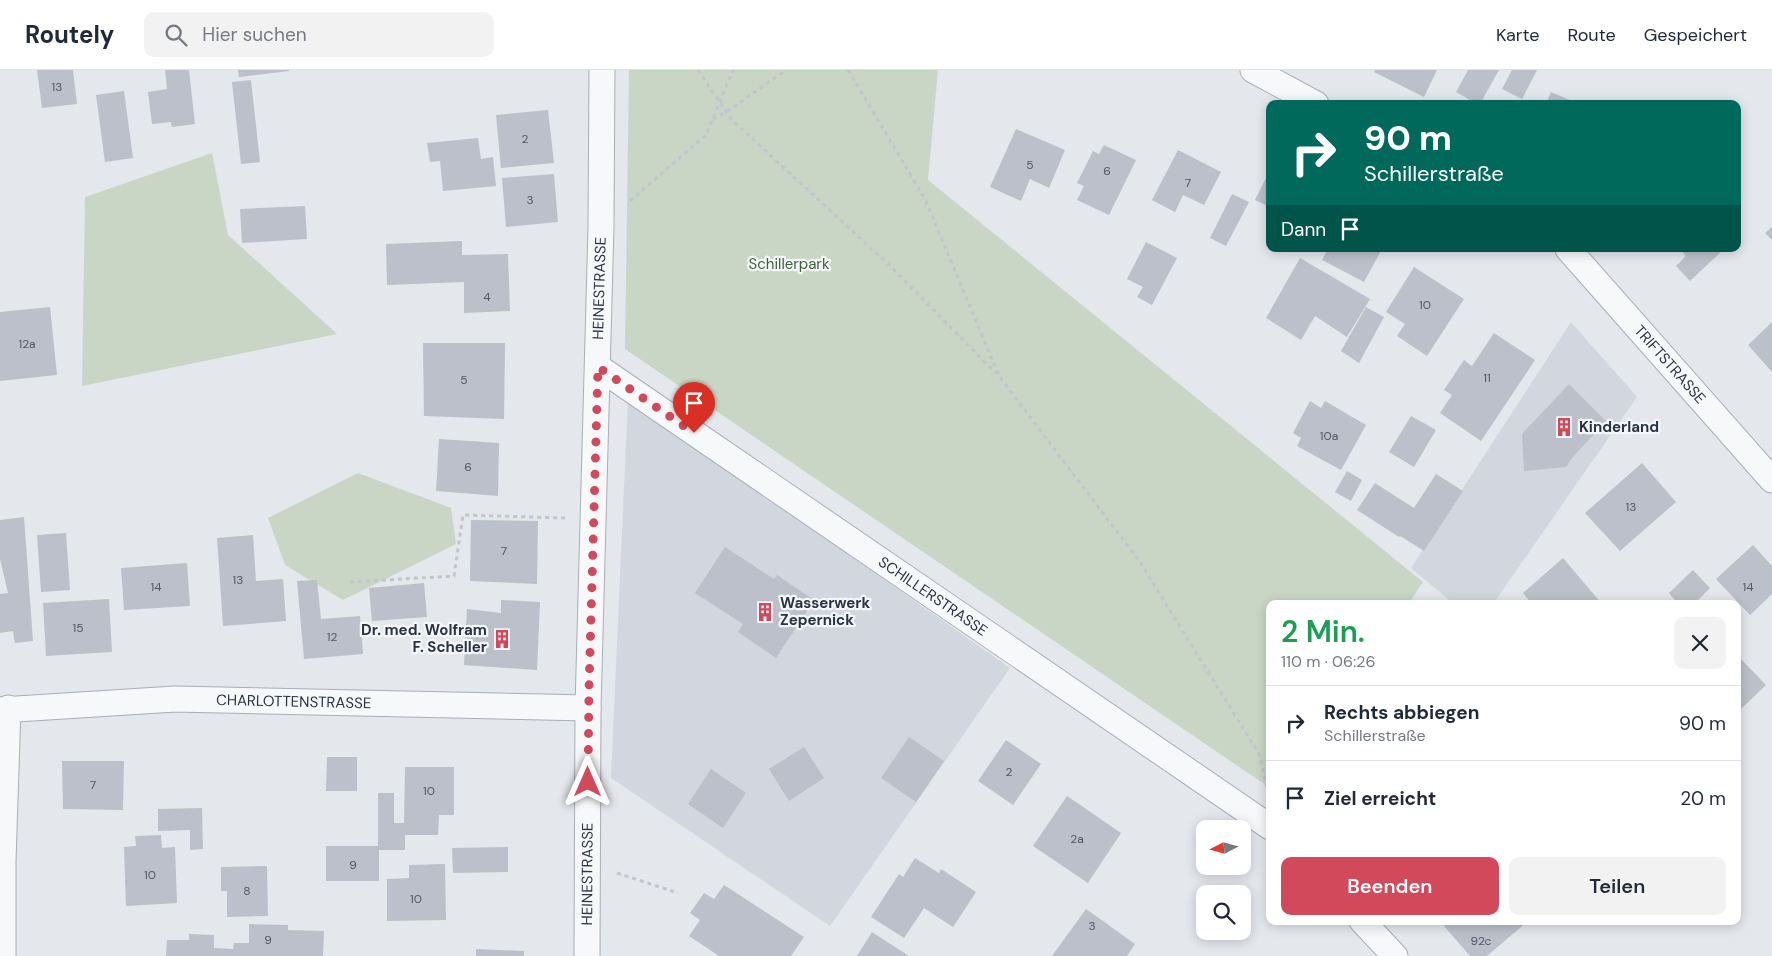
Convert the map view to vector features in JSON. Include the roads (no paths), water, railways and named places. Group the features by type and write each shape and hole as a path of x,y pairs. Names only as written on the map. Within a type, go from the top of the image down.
{"street":[{"name":"HEINESTRASSE","path":"587,956 588,708 598,367 602,70"},
{"path":"1253,70 1309,100"},
{"name":"TRIFTSTRASSE","path":"1571,252 1772,480"},
{"name":"SCHILLERSTRASSE","path":"598,367 1266,824"},
{"name":"CHARLOTTENSTRASSE","path":"4,709 175,699 588,708"},
{"path":"3,956 4,709"},
{"path":"1366,925 1395,956"}],"place":[{"name":"Kinderland","path":"1564,427"},
{"name":"Wasserwerk Zepernick","path":"765,612"},
{"name":"Dr. med. Wolfram F. Scheller","path":"502,639"}],"park label":[{"name":"Schillerpark","path":"789,264"}]}
